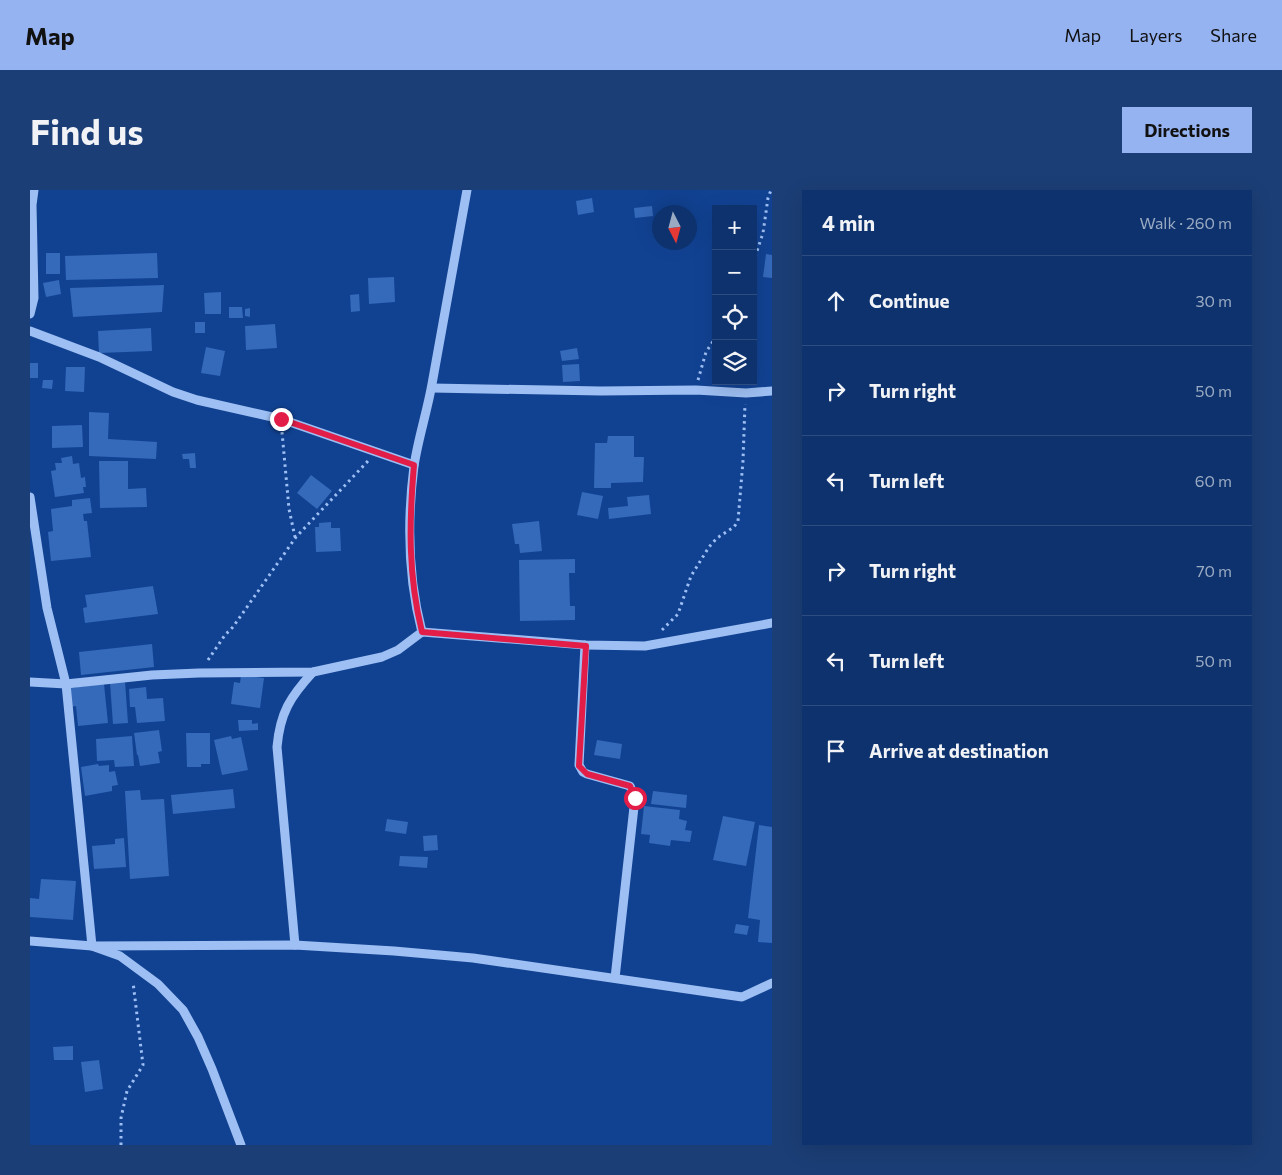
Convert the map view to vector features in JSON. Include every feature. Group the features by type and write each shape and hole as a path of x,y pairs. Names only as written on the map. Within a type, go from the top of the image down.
{"street":[{"path":"30,314 34,298 32,205 34,190"},
{"path":"422,632 411,567 410,536 414,465 432,388 467,190"},
{"path":"30,331 90,353 173,392 197,400 281,419 414,465"},
{"path":"432,388 601,391 696,390 746,393 772,391"},
{"path":"30,497 47,608 66,684 92,946"},
{"path":"30,682 66,684 152,675 314,672 382,657 398,650 422,632 586,646 645,646 772,623"},
{"path":"586,646 579,766 587,774 630,786 635,798 615,978"},
{"path":"295,945 277,747 278,728 295,691 314,672"},
{"path":"30,940 92,946 295,945 394,951 473,958 742,997 772,983"},
{"path":"92,946 120,956 158,984 183,1010 198,1037 212,1069 241,1145"}],"path":[{"path":"757,251 763,233 768,198 772,190"},
{"path":"696,390 706,352 714,340"},
{"path":"645,646 678,614 691,576 709,546 717,538 734,527 738,521 744,461 746,393"},
{"path":"281,419 289,509 296,537"},
{"path":"199,673 296,537 377,452"},
{"path":"121,1145 120,1118 127,1091 143,1065 131,965"}],"building":[{"path":"592,198 594,212 578,215 576,201"},
{"path":"652,206 652,216 635,218 634,208"},
{"path":"46,253 60,253 60,274 46,274"},
{"path":"157,253 158,278 66,280 65,256"},
{"path":"766,254 772,255 772,278 763,277"},
{"path":"394,277 395,302 369,304 368,278"},
{"path":"59,280 61,294 46,297 43,283"},
{"path":"164,285 162,312 73,317 70,288"},
{"path":"221,292 221,314 205,314 204,293"},
{"path":"359,294 360,311 351,312 350,295"},
{"path":"229,307 242,307 243,318 229,318"},
{"path":"250,308 250,317 245,316 245,309"},
{"path":"195,322 205,322 205,333 195,333"},
{"path":"275,324 277,348 246,350 245,326"},
{"path":"151,328 152,351 99,353 98,331"},
{"path":"206,347 225,351 220,376 201,373"},
{"path":"577,348 579,359 562,361 560,351"},
{"path":"30,363 38,363 38,378 30,378"},
{"path":"579,364 580,381 563,382 562,365"},
{"path":"66,367 85,367 84,392 65,391"},
{"path":"43,380 53,380 52,389 42,388"},
{"path":"89,412 109,413 108,439 157,442 156,459 89,456"},
{"path":"82,425 83,447 52,448 52,426"},
{"path":"608,436 634,436 634,457 644,457 643,482 611,483 611,488 594,488 595,443 607,443"},
{"path":"195,453 196,468 190,468 189,459 183,459 182,454"},
{"path":"72,456 73,464 79,463 81,478 85,477 86,487 83,487 84,493 55,497 51,471 56,470 55,463 62,463 61,458"},
{"path":"99,461 128,461 128,489 146,488 147,507 100,508"},
{"path":"311,475 332,491 317,509 297,493"},
{"path":"582,492 603,496 598,519 577,515"},
{"path":"649,495 651,514 609,519 608,508 628,506 627,497"},
{"path":"90,498 92,513 83,514 84,521 87,521 91,557 51,561 48,532 53,531 51,509 72,506 72,500"},
{"path":"539,521 542,551 520,553 519,544 515,544 512,524"},
{"path":"331,522 331,528 340,528 341,551 316,552 315,527 319,527 319,523"},
{"path":"575,559 575,573 569,573 570,606 575,606 575,620 520,621 519,560"},
{"path":"153,586 158,614 85,623 83,608 87,607 85,595"},
{"path":"152,644 154,667 81,675 79,652"},
{"path":"241,675 264,678 260,708 231,704 234,682 240,683"},
{"path":"125,682 128,723 113,724 110,683"},
{"path":"104,684 108,723 78,726 76,706 71,707 69,688"},
{"path":"146,687 147,699 163,698 165,721 137,723 135,707 130,707 129,689"},
{"path":"238,720 252,720 252,724 258,723 258,730 239,731"},
{"path":"159,730 162,751 158,752 160,763 140,766 134,733"},
{"path":"186,733 210,733 210,764 201,764 201,767 187,767"},
{"path":"132,736 134,766 115,767 114,760 97,761 96,739"},
{"path":"231,736 232,739 241,737 248,770 222,775 214,740"},
{"path":"597,740 622,744 620,759 594,755"},
{"path":"98,764 99,766 109,765 109,772 115,771 118,785 112,786 112,791 85,796 81,767"},
{"path":"233,789 235,808 173,814 171,795"},
{"path":"140,790 141,800 164,799 169,876 130,879 125,791"},
{"path":"653,791 687,795 686,808 651,804"},
{"path":"644,806 680,810 679,819 687,821 685,830 692,831 690,842 671,840 670,846 649,843 650,835 641,834"},
{"path":"723,816 755,822 746,866 713,860"},
{"path":"387,819 408,822 406,834 385,831"},
{"path":"759,825 772,827 772,943 758,942 760,920 748,918"},
{"path":"437,835 438,850 424,851 423,836"},
{"path":"124,838 126,867 94,869 92,846 115,844 115,839"},
{"path":"400,856 428,857 427,868 399,866"},
{"path":"41,879 76,881 73,920 30,917 30,898 39,899"},
{"path":"736,924 749,926 747,935 734,933"},
{"path":"73,1046 73,1060 54,1060 53,1047"},
{"path":"99,1060 103,1089 85,1092 81,1062"}],"route":[{"path":"281,419 414,465 410,536 411,567 422,632 586,646 579,766 587,774 630,786 635,798"}]}
